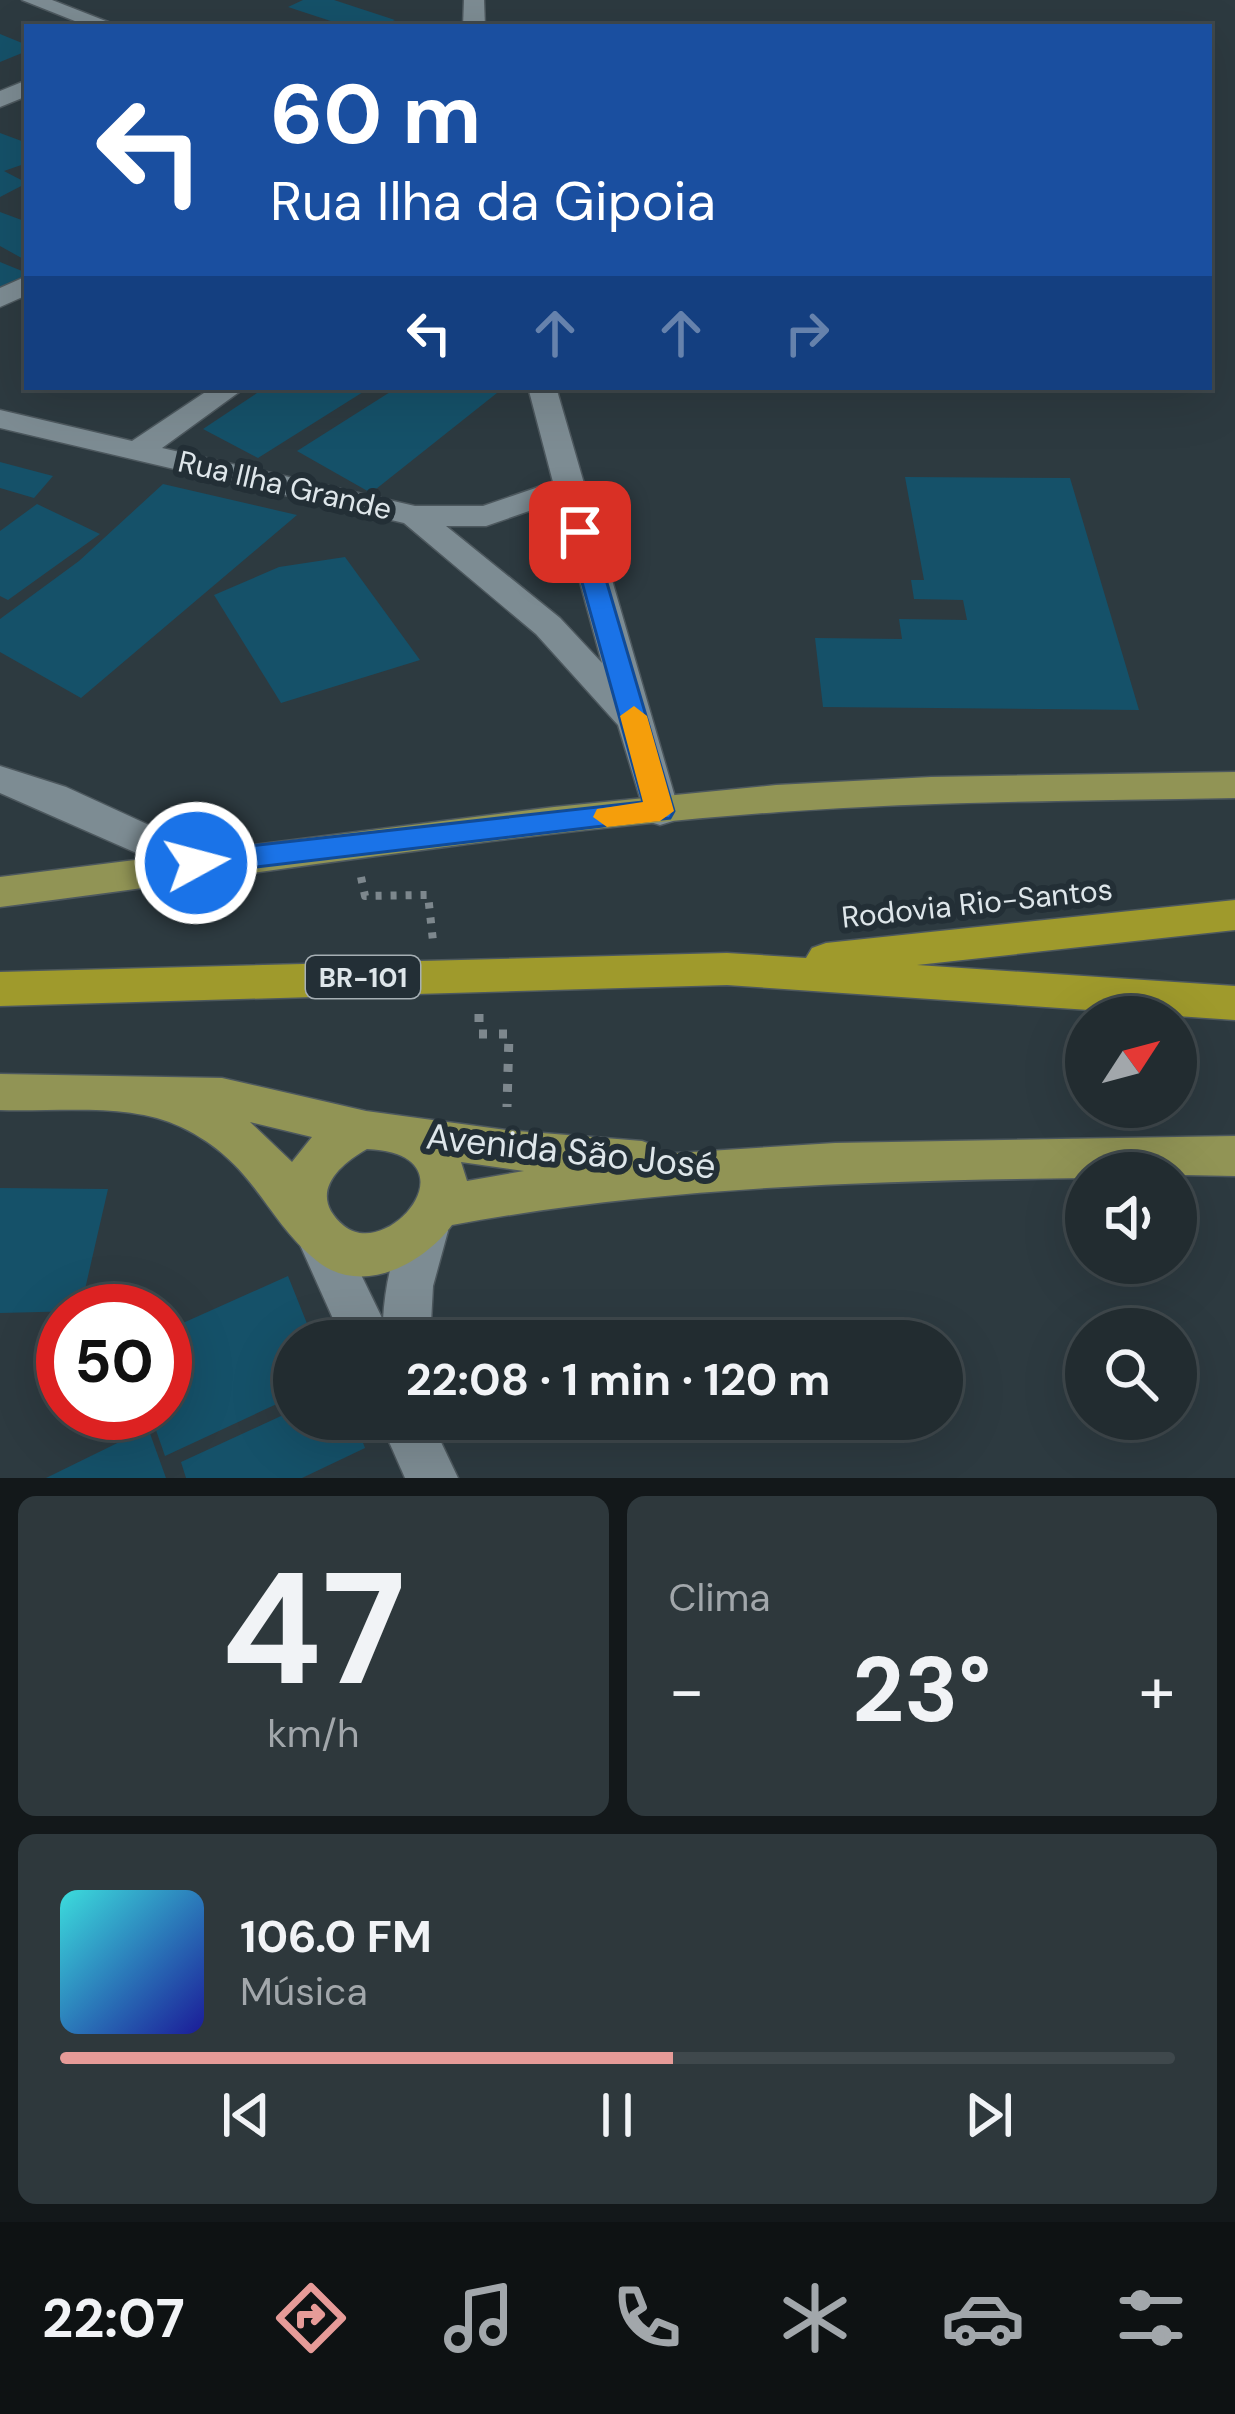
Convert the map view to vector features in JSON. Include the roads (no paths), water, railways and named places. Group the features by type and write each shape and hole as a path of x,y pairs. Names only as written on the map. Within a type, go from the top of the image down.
{"highway":[{"name":"Rodovia Rio-Santos","path":"0,989 727,969 1235,915"},
{"name":"Rodovia Rio-Santos","path":"727,969 1235,1003"}],"main road":[{"path":"0,892 196,863 660,811 887,792 1235,785"},
{"path":"0,1092 222,1097 386,1132"},
{"path":"142,1094 196,1112 237,1133 275,1170 312,1226"},
{"path":"312,1226 305,1183 313,1165 344,1136 386,1132"},
{"name":"Avenida São José","path":"386,1132 506,1150 735,1169"},
{"name":"Avenida São José","path":"386,1132 438,1160 444,1180 432,1219"},
{"name":"Avenida São José","path":"312,1226 336,1247 377,1253 399,1247 432,1219 513,1191 735,1169 1235,1156"}],"street":[{"path":"32,0 101,24"},
{"path":"136,451 228,390"},
{"path":"543,390 660,811"},
{"name":"Rua Ilha Grande","path":"0,419 415,516 548,626 635,722"},
{"path":"415,516 486,516 567,488"},
{"path":"0,779 53,797 196,863"},
{"path":"408,1320 410,1286 432,1219"},
{"path":"312,1226 358,1320"},
{"path":"414,1440 432,1477"},
{"path":"424,1440 432,1477"}]}
